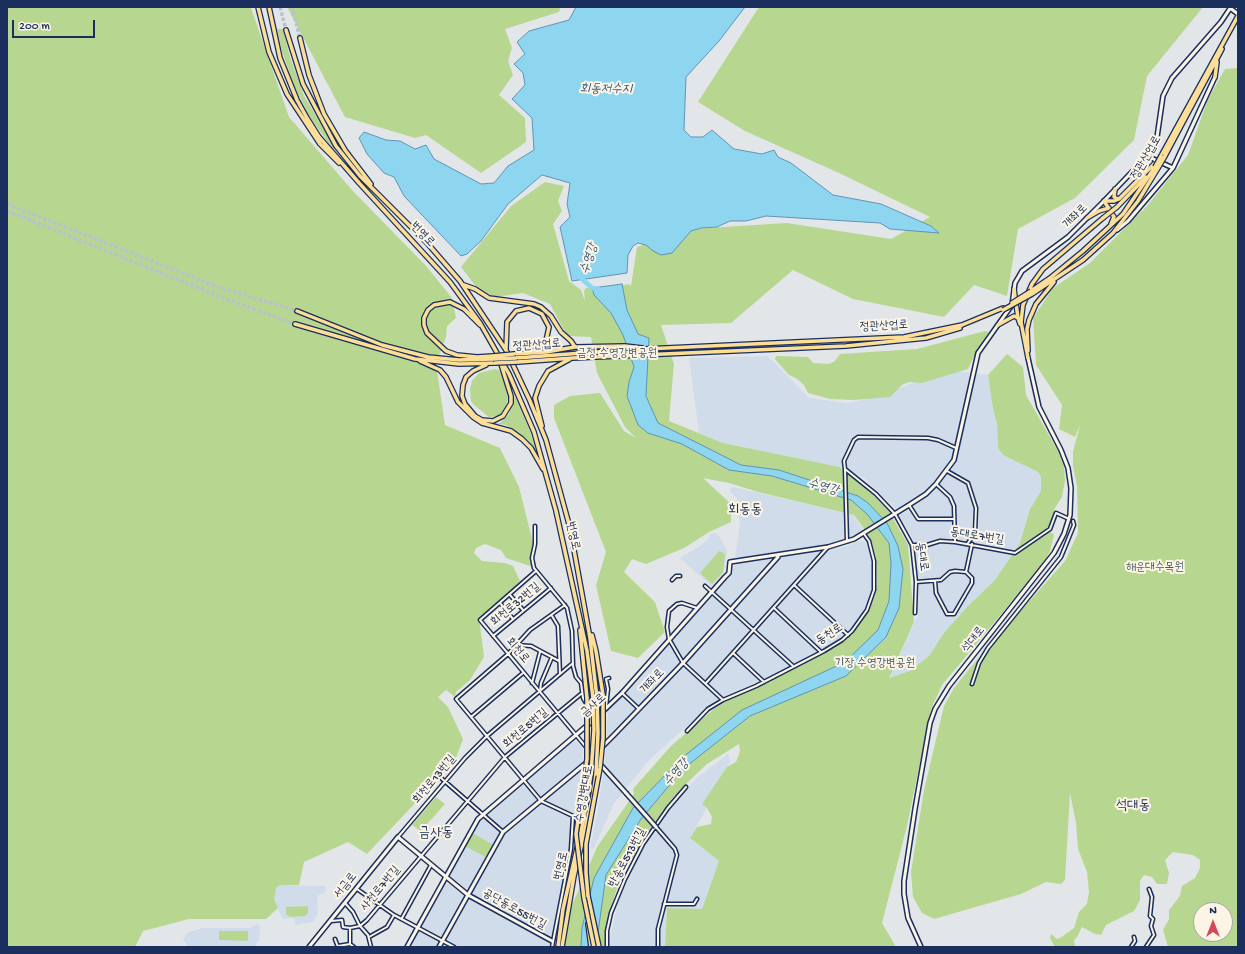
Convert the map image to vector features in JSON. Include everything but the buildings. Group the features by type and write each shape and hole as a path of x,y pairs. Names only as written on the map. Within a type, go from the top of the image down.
{"highway":[{"name":"번영로","path":"258,7 274,66 296,110 320,144 437,266 468,305 486,332 527,411 546,475 587,651 595,698"},
{"name":"번영로","path":"269,7 280,58 297,100 320,137 360,184"},
{"name":"정관산업로","path":"1162,155 1219,56 1238,18"},
{"name":"정관산업로","path":"1162,155 1238,18"},
{"name":"번영로","path":"286,30 303,84 322,122 348,161 428,244 463,284 506,350 546,440 570,528 586,614 598,733 593,774 563,909 558,947"},
{"name":"번영로","path":"300,38 309,75 324,114 345,150 379,194"},
{"path":"1214,77 1219,56"},
{"path":"1021,328 1023,305 1037,276 1117,207 1156,166 1162,155"},
{"name":"정관산업로","path":"1032,292 1123,214 1156,166"},
{"name":"정관산업로","path":"1032,292 1059,277 1083,260 1112,233 1138,201 1156,166"},
{"path":"1104,201 1114,201 1119,199 1156,166"},
{"path":"1115,189 1114,197 1119,199"},
{"path":"1104,201 1114,217 1110,226"},
{"path":"1087,218 1099,211 1109,208"},
{"path":"1028,358 1027,329 1029,320 1036,304 1059,277"},
{"path":"463,284 475,289 489,298 534,304 541,307 551,316 561,332 571,340 575,347"},
{"path":"1014,289 1018,318 1028,358"},
{"path":"1003,309 1032,292"},
{"path":"477,357 457,355 446,351 426,333 424,318 428,310 434,305 450,302 464,309 486,332"},
{"path":"506,350 507,322 516,311 530,308 542,314 549,327 546,341 541,346 529,353"},
{"name":"정관산업로","path":"573,356 655,349 904,337 926,334 962,325 1003,309"},
{"name":"정관산업로","path":"515,356 714,353 846,346 926,338 968,325 1003,309"},
{"path":"297,311 382,345 439,358 459,360 515,356 575,347 625,346 655,349"},
{"path":"998,325 1011,317 1018,318"},
{"path":"295,324 415,359 440,370 446,377 458,402 473,417 482,423 511,431 522,438 531,448 546,475"},
{"path":"488,363 473,371 466,377 463,385 462,396 465,404 475,416 482,420 493,421 503,416 511,403 510,391 498,355"},
{"path":"415,359 459,364 518,362 573,356"},
{"path":"546,440 536,403 537,392 548,372 573,356"},
{"path":"439,358 493,357"},
{"name":"수영강변대로","path":"586,614 596,650 603,695 603,738 600,768 586,844 586,897"},
{"path":"579,615 587,698 587,759 576,834 595,947"},
{"name":"번영로","path":"562,947 574,876 593,796 593,774"}],"main road":[{"path":"1230,8 1238,18"},
{"name":"개좌로","path":"439,947 504,832 593,756 639,710 731,610 778,557 778,555 828,546 847,541 865,533 926,494 947,471 954,460 978,354 1012,305 1015,283 1022,271 1068,238 1149,156 1156,144 1163,96 1172,78 1221,22 1230,8"},
{"path":"1112,233 1128,221 1173,168 1214,77"},
{"path":"1149,156 1173,168"},
{"name":"석대로","path":"921,947 908,918 904,894 904,881 930,723 935,708 949,686 1054,553 1063,537 1070,515 1071,488 1068,468 1062,450 1040,407 1028,358"},
{"name":"금사로","path":"407,947 478,819 606,709 622,693 729,573 730,562 778,555"},
{"path":"593,756 656,827"},
{"path":"584,764 599,763"},
{"name":"공단동로55번길","path":"398,836 468,895 552,941"},
{"name":"서금로","path":"309,947 398,836"}],"street":[{"path":"847,541 844,461 854,440 858,437 928,438 938,440 957,448"},
{"path":"845,469 876,494 894,515"},
{"path":"947,471 968,483 976,508 975,533 968,543"},
{"path":"936,484 950,497 954,506 955,542"},
{"path":"909,505 918,519 954,519"},
{"name":"동대로7번길","path":"912,545 927,545 940,541 968,543 1015,553 1050,529 1056,513 1067,518"},
{"name":"동대로","path":"894,515 912,545 916,582 915,613"},
{"path":"972,684 979,663 988,648 1061,557 1074,525 1073,521"},
{"path":"534,526 535,544 532,558 534,568 565,605 572,631 574,672 581,683 581,694 590,710 591,721"},
{"name":"동천로","path":"687,731 708,709 723,700 764,682 822,652 848,635 867,610 874,590 874,561 869,541 865,533"},
{"name":"동대로","path":"966,572 972,544"},
{"path":"706,683 828,546"},
{"name":"회천로","path":"536,571 480,620 593,756"},
{"name":"동대로","path":"916,582 942,580 950,572 966,572 972,578 972,583 954,614 947,614 936,593 935,581"},
{"path":"672,580 676,576 680,576"},
{"path":"794,585 848,635"},
{"path":"705,586 793,666"},
{"name":"회천로32번길","path":"493,636 551,588"},
{"path":"509,594 523,610"},
{"name":"회천로","path":"500,603 513,619"},
{"path":"697,608 682,603 677,604 669,611 669,639 683,663 723,700"},
{"path":"487,736 456,698 508,654 530,630 552,616 565,605"},
{"path":"774,608 822,652"},
{"path":"552,616 558,626 560,674"},
{"path":"516,644 531,646 559,661"},
{"path":"532,683 540,652"},
{"path":"733,653 764,682"},
{"path":"540,691 541,683 552,658"},
{"name":"회천로13번길","path":"398,836 446,782 465,758 487,736 573,663"},
{"path":"471,717 523,673"},
{"path":"590,710 606,709 608,703 606,679 609,678"},
{"path":"622,693 639,710"},
{"path":"557,714 581,694"},
{"name":"회천로5번길","path":"420,856 505,757 557,714"},
{"name":"회천로5번길","path":"487,736 505,757"},
{"path":"505,757 541,801 573,816 571,848 552,947"},
{"path":"440,778 504,832"},
{"name":"반송로513번길","path":"607,947 611,913 625,879 643,844 668,808 686,787"},
{"name":"반송로513번길","path":"656,827 675,849 677,855 658,929 658,947"},
{"name":"사천로7번길","path":"350,928 360,926 420,856"},
{"path":"402,919 431,865"},
{"path":"356,888 394,915 454,947"},
{"path":"1146,947 1154,935 1152,926 1153,919 1150,916 1152,897 1149,889"},
{"path":"664,904 694,904 697,899"},
{"path":"344,902 354,912 360,926 369,937 371,947"},
{"path":"369,937 387,927 394,915"},
{"path":"330,920 332,922 342,920 342,927 350,928 350,944"},
{"path":"1131,947 1135,941 1134,938"},
{"path":"335,939 338,946 350,944 354,947"}],"shaded area":[{"path":"768,356 809,398 847,403 879,397 945,370 988,375 997,425 998,448 1003,455 1038,472 1041,477 1041,491 1030,509 1020,543 995,580 967,607 944,633 929,656 910,671 889,678 917,617 918,586 914,541 895,508 864,478 840,467 723,443 699,433 689,358"},
{"path":"733,487 853,515 864,531 862,534 843,542 739,558 735,557 740,524 737,498 731,493 730,488"},
{"path":"710,534 718,534 727,551 724,574 712,587 680,558 703,544 709,538"},
{"path":"860,541 866,542 871,556 873,571 872,592 863,614 851,631 841,640 800,662 715,701 650,759 614,803 594,848 590,849 605,762 608,710 624,695 713,595 732,573 734,565 844,547"},
{"path":"574,740 583,748 582,770 571,832 570,851 551,937 548,938 467,892 453,880 450,874 475,827 484,815"},
{"path":"728,754 730,762 703,804 707,808 690,838 719,861 702,909 667,908 665,947 609,947 611,931 619,900 640,854 679,796 698,777"},
{"path":"444,883 450,884 470,900 548,942 549,947 410,947"},
{"path":"280,885 325,886 326,892 317,896 318,913 313,922 296,925 293,918 283,919 274,899 275,888"},
{"path":"257,924 260,926 259,941 254,947 188,947 183,939 187,933 203,928 249,928"}],"green space":[{"path":"7,7 259,7 251,8 289,117 352,190 427,267 452,298 456,318 447,326 446,337 436,364 445,425 500,448 519,487 533,543 533,567 506,558 501,550 485,544 476,548 474,553 482,561 505,563 513,566 520,581 500,603 479,617 484,657 470,680 456,692 455,697 446,690 438,697 448,707 463,739 455,761 367,854 348,842 304,862 299,885 280,885 276,888 274,899 278,908 266,919 189,919 143,931 135,947 7,947"},
{"path":"287,7 561,7 559,12 505,29 512,48 508,61 513,75 499,95 525,118 526,142 481,173 426,135 415,138 345,117"},
{"path":"759,7 1203,7 1147,76 1134,140 1075,198 1018,229 1007,296 974,285 944,317 853,299 793,270 731,323 661,325 674,364 669,421 723,443 840,467 876,498 890,513 908,545 914,622 889,678 910,671 929,656 944,633 967,607 995,580 1020,543 1030,509 1041,491 1041,477 1038,472 1003,455 998,448 997,425 988,375 1007,354 1023,367 1026,395 1058,451 1064,467 1065,481 1062,497 1055,508 1048,529 1054,535 1050,551 1043,564 942,685 931,709 907,826 882,923 896,947 665,947 667,908 702,909 719,861 690,838 697,827 711,824 712,817 707,808 702,804 727,767 736,762 740,751 739,744 707,764 672,799 650,828 620,880 611,906 606,928 605,947 601,947 596,911 588,947 564,947 570,910 597,847 634,794 633,789 671,746 714,709 730,699 758,687 848,637 869,611 875,596 877,584 876,556 870,537 854,515 758,492 729,483 703,478 731,504 731,522 709,532 684,548 646,564 632,559 624,572 655,602 665,632 638,658 611,651 596,585 606,552 554,418 554,405 570,396 600,393 624,431 636,438 625,427 597,373 591,337 567,336 550,304 523,293 495,297 477,288 461,267 511,206 545,182 564,186 558,201 562,211 553,224 569,281 581,290 585,301 584,291 586,288 609,288 629,284 631,286 637,247 691,229 787,223 891,239 930,217 839,173 745,131 698,102"},
{"path":"277,29 283,29 290,57 304,96 335,147 333,149 311,119 294,86 282,51"},
{"name":"해운대수목원","path":"1238,68 1238,947 1168,947 1163,930 1169,919 1169,910 1180,896 1182,886 1195,878 1200,868 1200,860 1193,855 1173,852 1165,860 1169,873 1167,884 1157,884 1152,877 1144,875 1140,881 1140,900 1134,911 1106,925 1101,935 1095,934 1082,927 1074,940 1075,947 1055,947 1050,938 1051,934 1057,939 1074,928 1079,912 1087,904 1089,892 1087,872 1078,849 1076,823 1070,793 1065,880 1061,884 1046,882 1021,894 934,919 922,913 913,897 911,872 924,790 944,706 954,688 970,668 1065,561 1078,533 1077,486 1073,466 1073,452 1080,425 1075,437 1059,429 1062,405 1036,365 1033,318 1053,288 1090,263 1147,206 1188,155 1208,99 1225,69"},
{"path":"985,331 989,332 977,350 968,369 922,383 909,382 902,385 890,397 854,400 830,399 808,393 804,385 796,378 789,375 775,359 776,356 808,357 813,363 829,364 835,361 840,354 917,349"},
{"path":"495,369 499,370 507,386 508,398 506,407 499,416 489,417 471,401 470,389 472,381 479,373"},
{"path":"515,396 538,455 532,447 512,429 506,425 494,423 500,423 509,414"},
{"path":"719,551 725,554 723,572 712,584 700,573"},
{"path":"436,797 445,804 421,831 412,825"},
{"path":"472,833 494,845 487,858 465,846"},
{"path":"308,906 308,913 305,916 290,917 286,914 286,907"},
{"path":"219,931 248,931 248,941 219,940"}],"water":[{"name":"회동저수지","path":"576,7 745,7 719,41 686,77 684,130 691,137 703,137 712,130 734,149 762,154 774,150 778,157 791,163 833,195 881,204 931,226 939,233 890,229 880,223 766,216 746,221 730,221 717,227 701,228 691,231 672,253 661,255 646,245 638,243 633,246 628,255 627,273 572,281 560,227 570,217 567,204 570,183 542,175 508,204 481,241 467,254 461,256 404,196 394,177 384,173 367,154 359,138 364,132 386,140 400,141 415,149 426,145 434,159 481,184 494,183 508,166 534,150 532,118 512,99 525,85 523,73 514,64 525,54 517,42 529,31 569,20"},
{"name":"수영강","path":"622,284 627,310 638,334 649,338 646,396 658,423 741,465 779,470 858,496 868,503 887,523 898,546 903,569 899,608 886,637 846,676 750,716 683,769 641,819 606,875 596,947 581,947 582,928 594,878 633,808 683,757 742,710 845,662 878,630 889,601 891,564 889,543 867,514 851,500 772,476 729,470 682,444 648,433 638,425 627,396 629,382 634,367 623,335 611,313 594,295 592,288"}],"waterway":[{"name":"수영강","path":"584,273 582,279 592,288 598,289"}],"tunnel":[{"path":"280,7 286,30"},
{"path":"292,7 300,38"},
{"path":"7,204 218,287 297,311"},
{"path":"7,211 218,296 295,324"}],"district":[{"name":"회동동","path":"745,511"},
{"name":"석대동","path":"1133,807"},
{"name":"금사동","path":"436,834"}],"park label":[{"name":"금정 수영강변공원","path":"617,354"},
{"name":"기장 수영강변공원","path":"875,664"}]}
